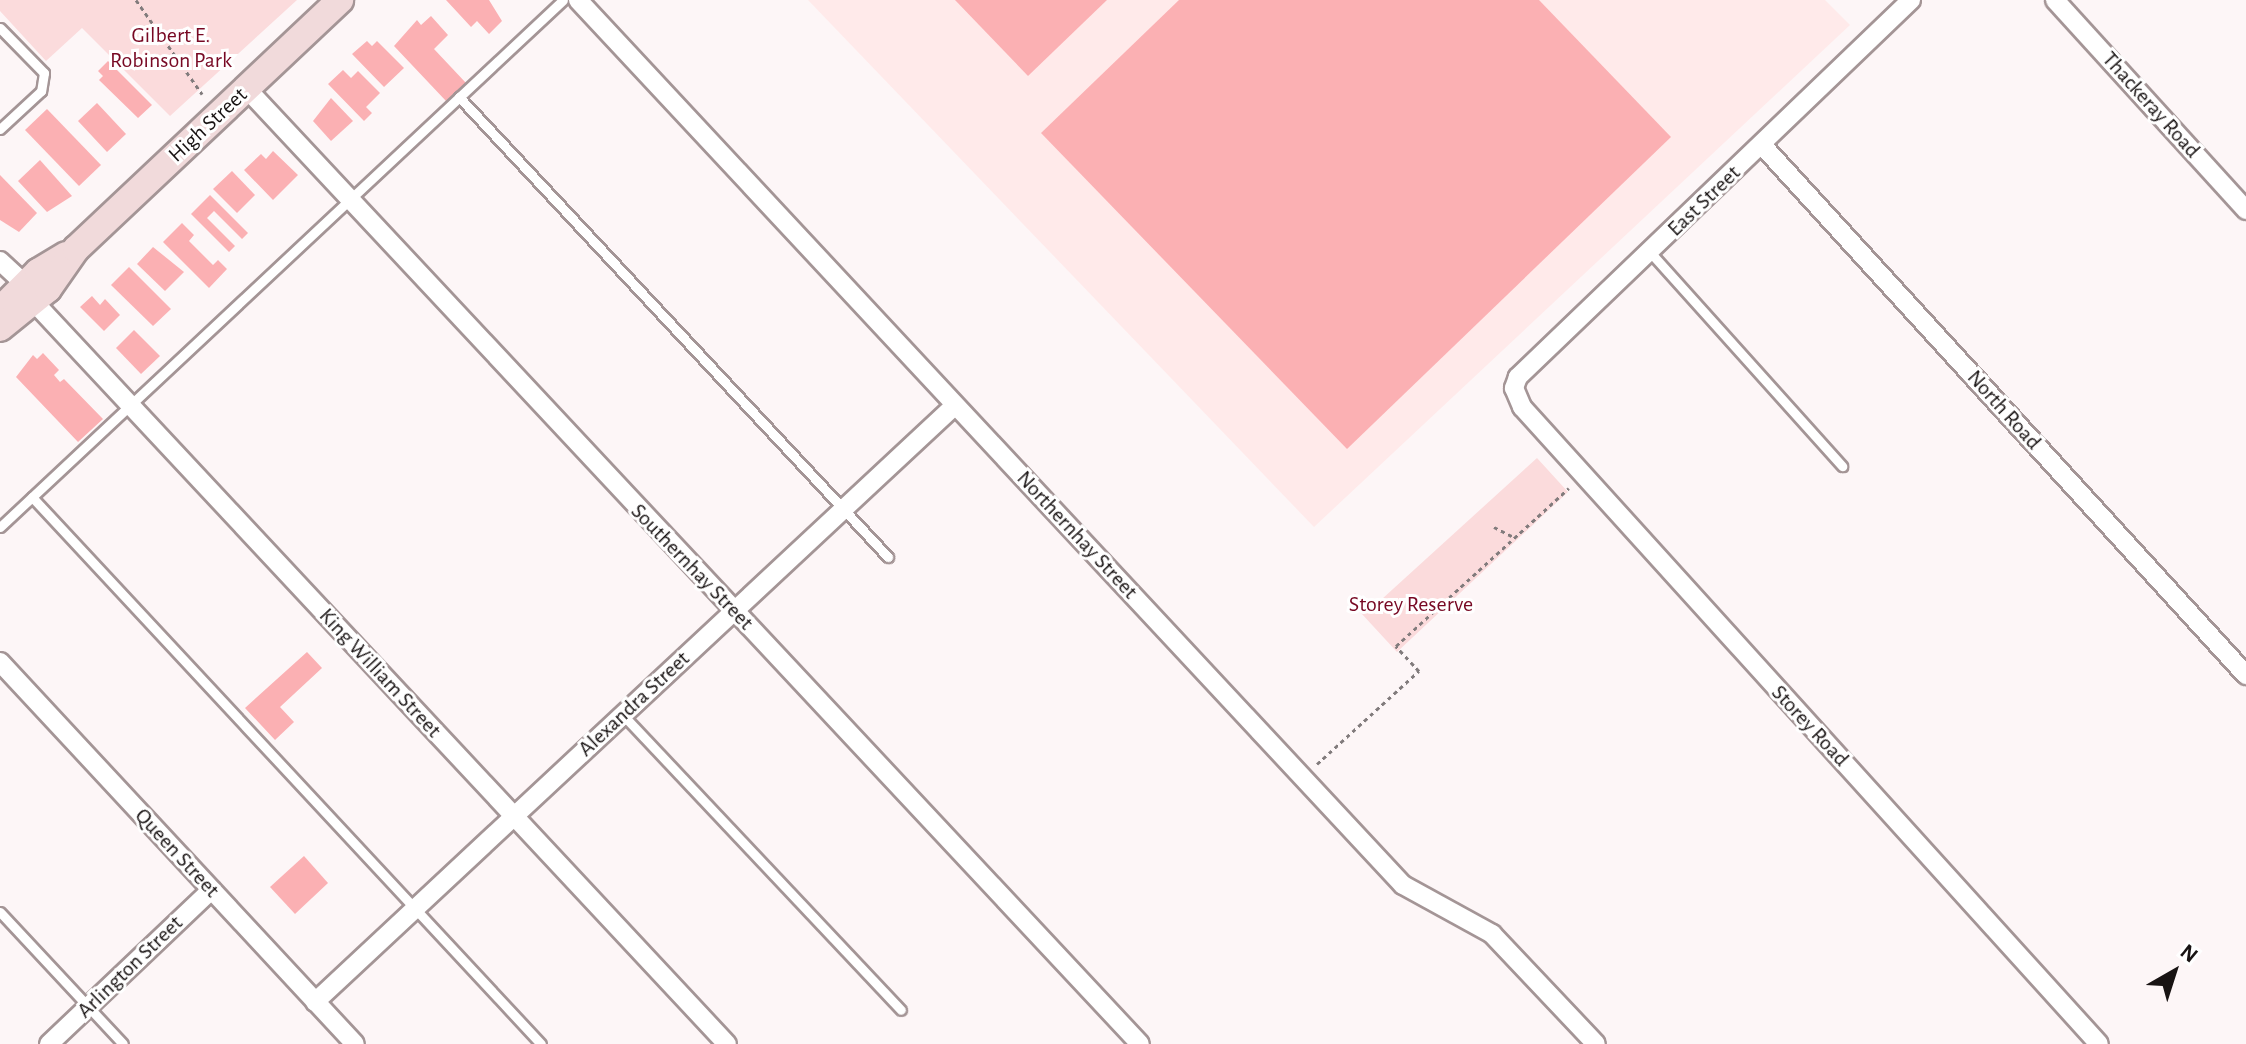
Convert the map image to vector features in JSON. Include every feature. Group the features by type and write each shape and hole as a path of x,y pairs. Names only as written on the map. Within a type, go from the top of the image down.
{"main road":[{"name":"High Street","path":"0,328 15,293 76,249 340,0"}],"street":[{"name":"Northernhay Street","path":"578,0 953,407 1403,885 1492,934 1596,1044"},
{"name":"East Street","path":"1522,407 1514,388 1518,377 1911,0"},
{"name":"Thackeray Road","path":"2055,0 2246,210"},
{"name":"Southernhay Street","path":"247,89 1140,1044"},
{"name":"North Road","path":"1762,145 2246,675"},
{"name":"King William Street","path":"0,261 15,293 131,407 727,1044"},
{"name":"Alexandra Street","path":"315,1002 953,407"},
{"name":"Storey Road","path":"1522,407 2099,1044"},
{"name":"Queen Street","path":"0,662 355,1044"},
{"name":"Arlington Street","path":"49,1044 211,890"}],"lane":[{"path":"0,527 563,0"},
{"path":"0,28 44,73 41,91 0,129"},
{"path":"459,97 888,557"},
{"path":"1650,252 1842,466"},
{"path":"32,497 541,1044"},
{"path":"623,715 901,1010"},
{"path":"0,912 123,1044"}],"path":[{"path":"136,0 202,94"},
{"path":"1303,777 1419,671 1396,646 1569,488"},
{"path":"1494,527 1513,537"}],"shaded area":[{"path":"808,0 1825,0 1850,25 1314,527"}],"green space":[{"name":"Gilbert E. Robinson Park","path":"0,0 297,0 170,116 82,28 46,61 0,11"},
{"name":"Storey Reserve","path":"1537,458 1568,492 1397,652 1349,600 1355,593 1371,609"}],"building":[{"path":"446,0 489,0 502,21 489,34 477,21 471,27"},
{"path":"955,0 1107,0 1028,76"},
{"path":"1179,0 1539,0 1671,137 1347,449 1041,133"},
{"path":"431,16 448,35 434,49 466,83 446,101 394,46 417,20 421,25"},
{"path":"367,41 372,46 377,41 404,68 384,87 352,54"},
{"path":"108,61 152,105 138,118 99,80 103,76 98,71"},
{"path":"343,70 351,78 358,71 380,93 366,107 372,113 364,121 328,84"},
{"path":"331,98 353,121 331,141 313,121"},
{"path":"97,103 126,134 107,152 78,121"},
{"path":"47,109 101,165 79,186 25,130"},
{"path":"273,151 298,175 273,200 244,170 261,154 266,159"},
{"path":"40,160 72,196 47,212 18,181"},
{"path":"232,171 255,195 237,213 213,189"},
{"path":"0,175 37,213 19,232 0,220"},
{"path":"210,195 248,233 242,239 214,211 207,218 235,246 229,252 191,214"},
{"path":"182,223 194,235 189,241 213,265 218,260 227,269 209,288 163,242"},
{"path":"153,247 184,272 165,291 137,264"},
{"path":"129,267 171,309 153,326 111,285"},
{"path":"92,296 100,305 105,299 120,315 104,331 80,307"},
{"path":"134,330 160,356 141,374 116,348"},
{"path":"43,353 59,370 54,375 60,382 64,379 103,419 78,442 16,377 33,355 37,359"},
{"path":"307,652 322,668 280,707 294,722 275,740 245,708"},
{"path":"304,856 328,883 295,914 270,887"}]}
